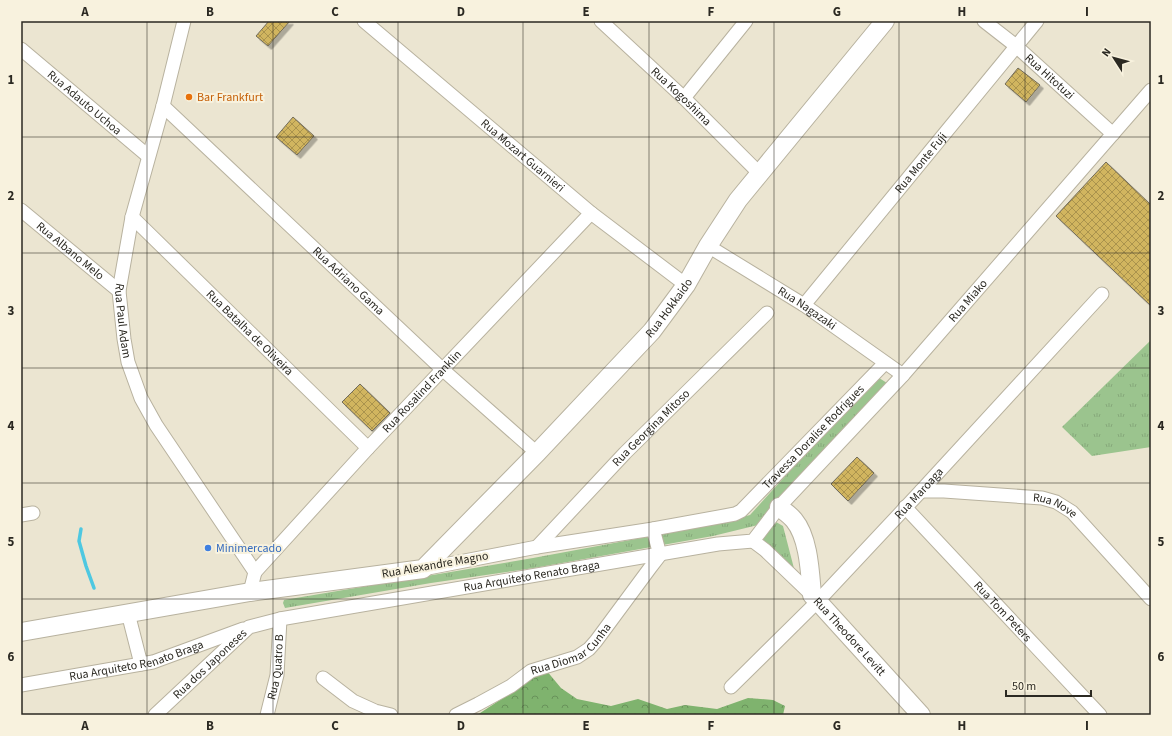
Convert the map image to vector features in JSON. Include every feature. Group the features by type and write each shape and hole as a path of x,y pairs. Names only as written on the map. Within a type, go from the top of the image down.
{"street":[{"name":"Rua Paul Adam","path":"184,21 163,106 132,217 119,291 124,339 128,362 141,398 156,425 255,572"},
{"name":"Rua Mozart Guarnieri","path":"364,21 591,213 686,285"},
{"name":"Rua Kogoshima","path":"601,21 684,98 760,174"},
{"path":"684,98 746,21"},
{"name":"Rua Hokkaido","path":"423,570 537,453 652,331 686,285 708,246 738,200 885,21"},
{"name":"Rua Hitotuzi","path":"984,21 1016,46 1113,134"},
{"name":"Rua Monte Fuji","path":"804,305 1037,21"},
{"name":"Rua Adauto Uchoa","path":"21,50 148,156"},
{"name":"Rua Miako","path":"779,507 903,375 1151,90"},
{"name":"Rua Adriano Gama","path":"163,106 442,369 537,453"},
{"name":"Rua Albano Melo","path":"21,210 119,291"},
{"name":"Rua Rosalind Franklin","path":"255,572 368,448 591,213"},
{"name":"Rua Batalha de Oliveira","path":"132,217 368,448"},
{"name":"Rua Nagazaki","path":"708,246 804,305 903,375"},
{"name":"Rua Maroaga","path":"731,687 921,491 1102,294"},
{"name":"Rua Georgina Mitoso","path":"537,547 625,453 767,313"},
{"name":"Travessa Doralise Rodrigues","path":"741,511 886,363"},
{"name":"Rua Nove","path":"921,491 944,491 1042,498 1056,502 1072,512 1151,599"},
{"path":"779,507 753,541 765,550 815,599"},
{"name":"Rua Theodore Levitt","path":"779,507 792,518 802,532 815,599 920,715"},
{"name":"Rua Tom Peters","path":"905,507 1100,715"},
{"name":"Rua Alexandre Magno","path":"21,632 250,592 423,570 537,547 653,529 735,514 741,511"},
{"path":"653,529 660,555"},
{"name":"Rua Arquiteto Renato Braga","path":"275,620 718,544 753,541"},
{"name":"Rua Diomar Cunha","path":"456,715 511,686 531,671 572,659 589,649 660,555"},
{"path":"250,592 255,572"},
{"path":"128,613 141,664"},
{"name":"Rua dos Japoneses","path":"156,715 249,627 275,620"},
{"name":"Rua Quatro B","path":"266,715 277,675 275,620"},
{"name":"Rua Arquiteto Renato Braga","path":"21,685 153,662 249,627"},
{"path":"323,678 353,701 375,711 390,715"}],"green space":[{"path":"1151,340 1151,447 1092,456 1062,427"},
{"path":"876,376 887,383 769,522 776,522 783,526 797,580 763,542 764,525 758,525 713,536 534,568 431,583 285,608 283,603 284,600 533,558 711,525 750,515"},
{"path":"546,670 561,688 577,699 611,706 638,699 667,709 685,705 717,709 748,698 773,700 785,706 783,715 477,715"}],"building":[{"path":"269,21 290,21 268,46 256,36"},
{"path":"1018,68 1040,85 1026,102 1005,84"},
{"path":"293,117 314,136 297,155 276,137"},
{"path":"1106,162 1151,205 1151,306 1056,216"},
{"path":"360,384 390,413 372,431 342,402"},
{"path":"857,457 874,473 848,501 831,484"}],"waterway":[{"path":"81,529 79,541 94,588"}],"place":[{"name":"Bar Frankfurt","path":"189,97"},
{"name":"Minimercado","path":"208,548"}]}
